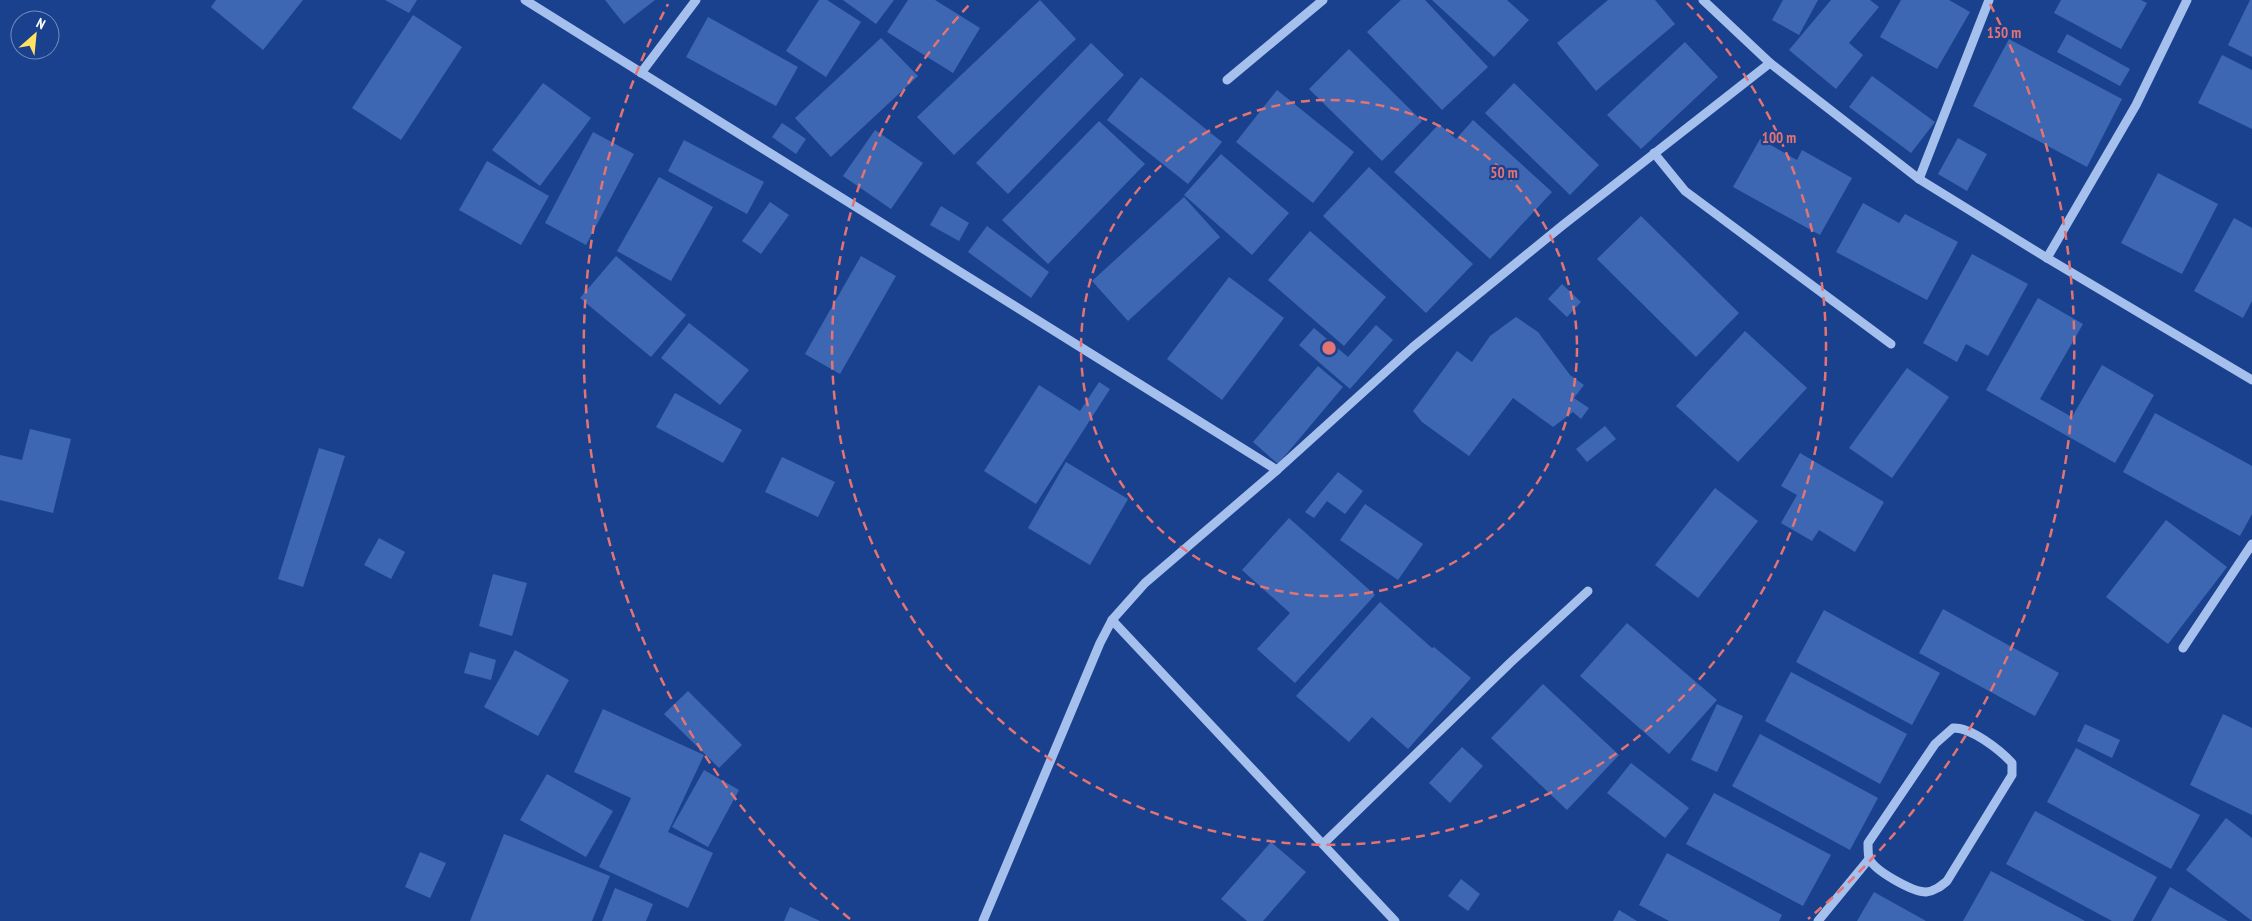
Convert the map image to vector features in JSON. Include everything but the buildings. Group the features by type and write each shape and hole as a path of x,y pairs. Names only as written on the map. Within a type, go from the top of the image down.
{"street":[{"path":"524,0 1277,470"},
{"path":"641,72 696,0"},
{"path":"1227,80 1323,0"},
{"path":"1703,0 1770,63 1919,179 2252,380"},
{"path":"1919,179 1989,0"},
{"path":"2047,258 2136,105 2186,0"},
{"path":"983,921 1100,644 1112,620 1145,583 1277,470 1413,347 1654,153 1770,63"},
{"path":"1654,153 1685,191 1891,344"},
{"path":"2183,648 2252,544"},
{"path":"1323,844 1510,663 1588,591"},
{"path":"1112,620 1396,921"},
{"path":"1818,921 1869,859 1868,843 1935,744 1953,728 1964,728 2003,753 2012,763 2012,775 1992,808 1947,881 1935,890 1925,892 1913,888 1883,873 1869,859"}]}
